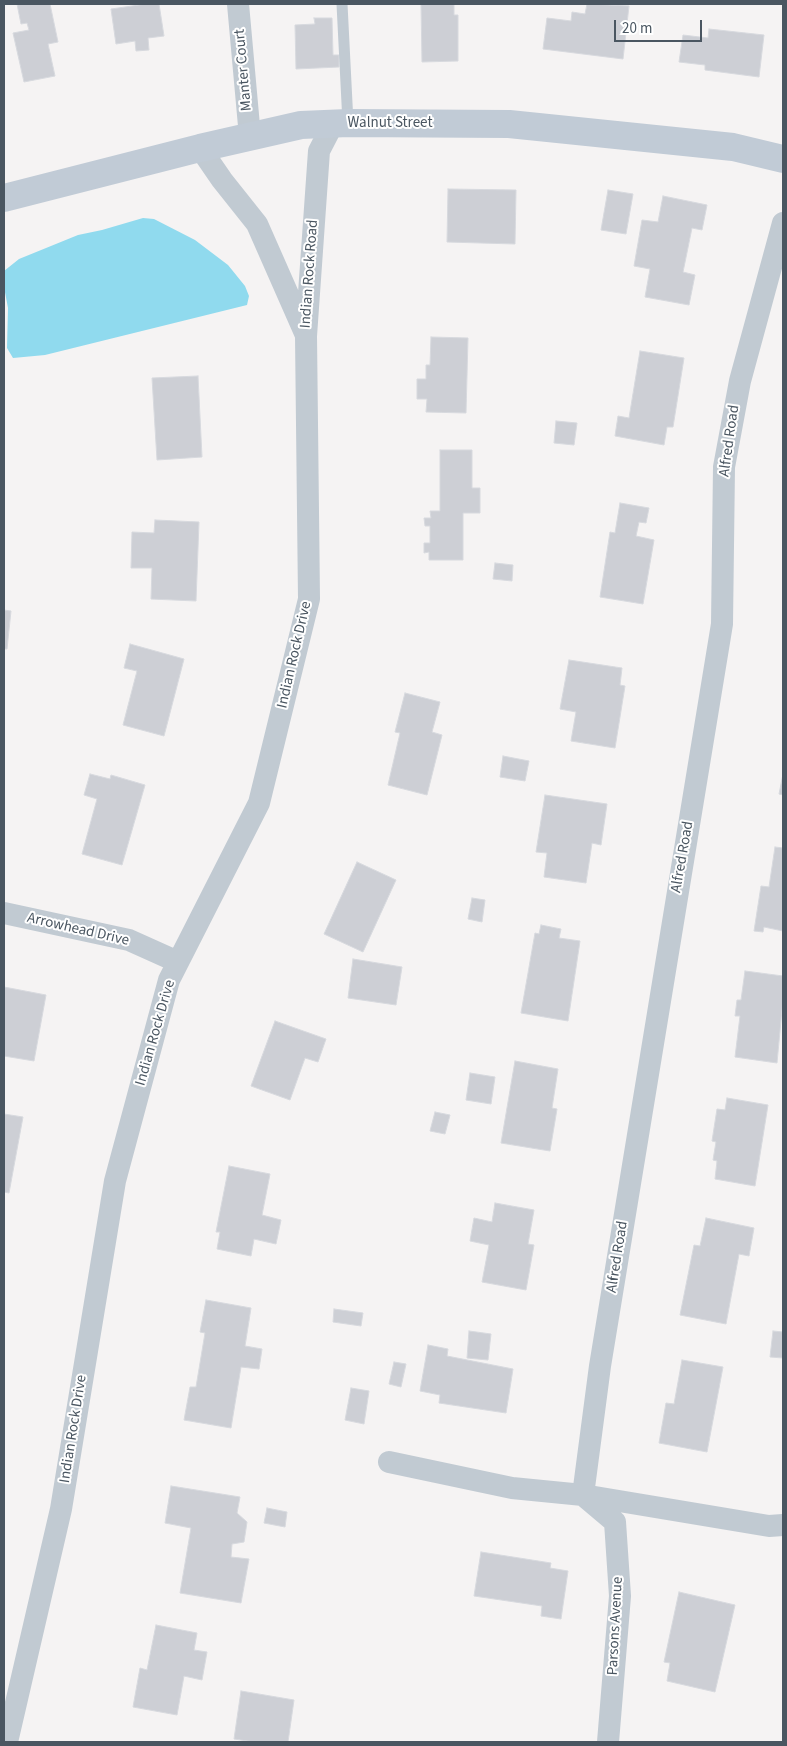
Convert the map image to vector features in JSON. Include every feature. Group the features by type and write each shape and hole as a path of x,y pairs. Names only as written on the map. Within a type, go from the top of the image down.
{"main road":[{"name":"Walnut Street","path":"4,198 200,148 301,125 509,124 733,147 783,159"}],"street":[{"name":"Manter Court","path":"238,4 250,137"},
{"name":"Indian Rock Road","path":"306,336 319,151 340,124"},
{"name":"Indian Rock Road","path":"200,148 256,224 306,336"},
{"name":"Alfred Road","path":"583,1495 601,1356 722,624 724,467 740,381 783,223"},
{"name":"Indian Rock Drive","path":"8,1742 61,1509 115,1180 169,980 259,802 309,599 306,336"},
{"name":"Arrowhead Drive","path":"4,913 129,940 178,962"},
{"path":"389,1462 512,1488 583,1495 769,1526 783,1526"},
{"name":"Parsons Avenue","path":"583,1495 615,1522 620,1596 608,1742"}],"lane":[{"path":"340,124 342,4"}],"water":[{"path":"143,218 154,219 195,240 228,265 245,286 249,296 247,305 45,355 13,358 7,348 8,308 4,287 4,271 19,259 78,235"}],"building":[{"path":"17,4 50,4 58,42 48,44 55,76 24,82 13,33 29,30 27,23 21,24"},
{"path":"159,4 164,36 148,38 149,50 136,51 135,41 116,44 111,9"},
{"path":"421,4 454,4 454,15 458,15 458,61 422,62"},
{"path":"587,4 629,6 623,59 543,49 547,18 571,21 572,12 585,14"},
{"path":"314,18 332,18 333,55 339,55 339,67 296,69 295,25 315,24"},
{"path":"709,29 764,35 759,77 705,70 705,65 679,62 683,35 708,38"},
{"path":"448,189 516,190 515,244 447,242"},
{"path":"608,190 633,194 626,234 601,230"},
{"path":"663,196 707,205 702,230 692,228 683,272 695,275 689,305 645,297 650,269 634,266 642,220 658,222"},
{"path":"431,337 468,338 466,413 426,412 427,399 417,399 417,379 426,379 426,365 430,365"},
{"path":"640,351 684,358 673,427 667,427 664,445 615,436 618,416 629,418"},
{"path":"198,376 202,457 157,460 152,378"},
{"path":"556,421 577,423 574,445 554,443"},
{"path":"440,450 472,450 472,488 480,488 480,513 463,513 463,560 429,560 429,552 424,553 424,543 430,543 430,526 425,526 424,518 431,518 430,511 440,511"},
{"path":"620,503 649,508 646,523 639,522 636,536 654,540 643,604 600,597 610,532 615,533"},
{"path":"155,520 199,522 196,601 151,599 152,568 131,568 132,532 154,533"},
{"path":"495,563 513,565 512,581 493,579"},
{"path":"4,610 11,611 7,649 4,649"},
{"path":"130,644 184,659 164,736 123,725 137,671 124,668"},
{"path":"569,660 622,668 620,685 625,686 615,748 571,741 576,712 560,709"},
{"path":"405,693 440,702 432,732 442,735 427,795 388,785 400,733 395,732"},
{"path":"503,756 529,761 525,781 500,777"},
{"path":"90,774 110,779 111,775 145,785 122,865 82,854 97,799 84,795"},
{"path":"783,774 783,795 779,794"},
{"path":"545,795 607,804 601,845 592,843 586,883 544,877 547,853 536,852"},
{"path":"775,847 783,848 783,931 764,927 763,932 754,931 761,886 769,887"},
{"path":"357,862 396,880 363,952 324,934"},
{"path":"472,898 485,900 482,922 468,919"},
{"path":"541,925 561,929 559,938 580,941 568,1021 521,1013 535,933 539,934"},
{"path":"353,959 402,967 396,1005 348,998"},
{"path":"745,971 783,976 783,999 777,1063 735,1057 740,1016 735,1016 737,1000 741,1000"},
{"path":"4,987 46,995 34,1061 4,1056"},
{"path":"275,1021 326,1039 318,1062 305,1058 290,1100 251,1086"},
{"path":"515,1061 558,1069 552,1108 557,1109 550,1151 501,1143"},
{"path":"470,1073 495,1077 491,1104 466,1100"},
{"path":"727,1098 768,1105 755,1186 715,1179 717,1161 713,1160 716,1142 712,1141 717,1109 725,1110"},
{"path":"435,1112 450,1115 445,1134 430,1131"},
{"path":"4,1114 23,1117 9,1193 4,1192"},
{"path":"229,1166 270,1174 262,1215 281,1220 276,1244 254,1239 251,1256 217,1249 220,1232 216,1232"},
{"path":"495,1203 534,1210 528,1244 534,1245 526,1290 482,1282 489,1245 470,1241 474,1218 492,1222"},
{"path":"706,1218 754,1228 749,1256 739,1254 726,1324 680,1315 694,1245 700,1246"},
{"path":"206,1300 251,1308 245,1346 262,1349 259,1369 241,1367 231,1428 184,1420 190,1387 196,1387 205,1333 200,1332"},
{"path":"334,1309 363,1313 361,1326 333,1322"},
{"path":"469,1331 491,1334 488,1360 467,1358"},
{"path":"773,1331 783,1332 783,1358 770,1357"},
{"path":"428,1345 448,1349 447,1356 513,1369 506,1413 439,1403 440,1395 420,1391"},
{"path":"682,1360 723,1367 707,1452 659,1443 666,1403 674,1404"},
{"path":"394,1362 406,1364 401,1387 389,1384"},
{"path":"351,1388 369,1391 364,1424 345,1420"},
{"path":"171,1486 240,1497 237,1513 247,1522 244,1542 232,1544 231,1557 249,1559 241,1603 180,1593 191,1528 165,1523"},
{"path":"267,1508 287,1512 285,1527 264,1523"},
{"path":"481,1552 551,1563 550,1568 568,1571 561,1619 541,1616 542,1606 474,1596"},
{"path":"679,1592 735,1605 715,1692 667,1681 670,1663 664,1662"},
{"path":"156,1625 197,1633 194,1650 207,1652 202,1680 184,1676 177,1715 133,1707 140,1668 147,1670"},
{"path":"241,1691 294,1700 288,1742 254,1742 234,1739"}]}
